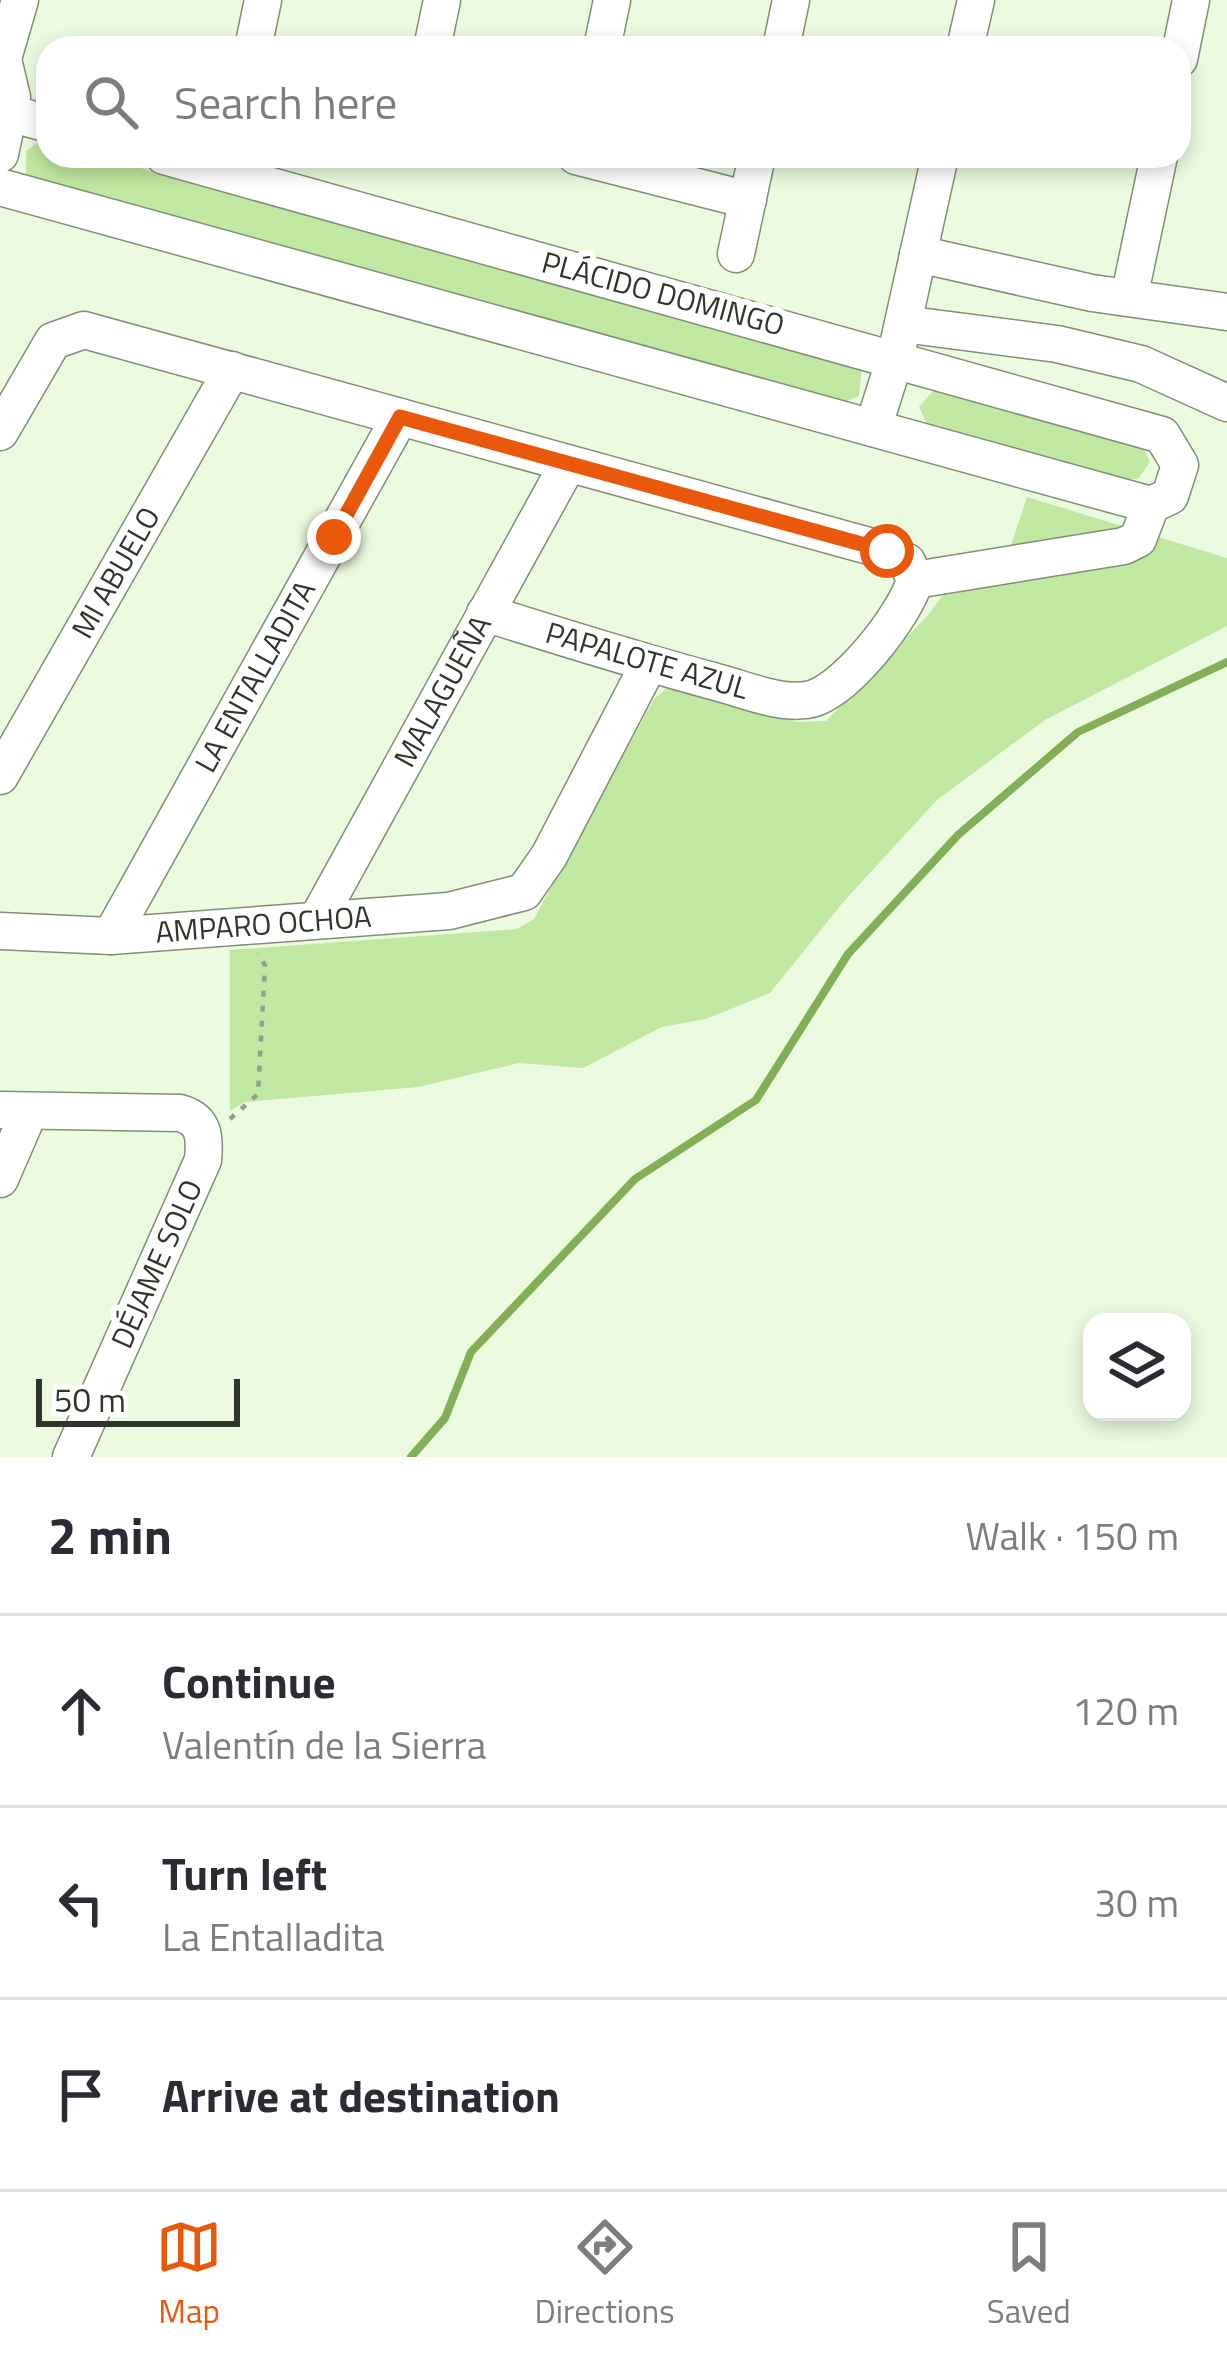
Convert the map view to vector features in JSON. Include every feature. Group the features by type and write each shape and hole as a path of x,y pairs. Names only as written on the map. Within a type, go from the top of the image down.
{"street":[{"path":"0,154 10,113 2,51 20,0"},
{"path":"256,36 263,0"},
{"path":"434,36 442,0"},
{"path":"604,36 612,0"},
{"path":"784,36 791,0"},
{"path":"968,36 976,0"},
{"path":"1184,36 1191,0"},
{"path":"10,113 36,121"},
{"name":"PLÁCIDO DOMINGO","path":"212,168 899,341 1162,435 1180,465 1169,496 1151,505"},
{"path":"624,168 748,200"},
{"path":"736,254 755,168"},
{"path":"873,428 899,341 937,168"},
{"path":"1130,298 1157,168"},
{"path":"0,187 1151,505 1138,538 1124,546 914,575 887,551 95,332 61,334 33,371 0,432"},
{"path":"918,254 1130,298 1227,311"},
{"path":"899,341 1057,344 1141,364 1227,403"},
{"name":"MI ABUELO","path":"0,776 232,370"},
{"name":"LA ENTALLADITA","path":"111,936 400,417"},
{"name":"MALAGUEÑA","path":"317,920 568,464"},
{"name":"PAPALOTE AZUL","path":"484,613 764,695 810,700 849,674 908,602 914,575"},
{"name":"AMPARO OCHOA","path":"0,931 111,936 471,908 524,892 549,856 649,664"},
{"path":"0,1179 15,1111 180,1113 199,1123 205,1135"},
{"name":"DÉJAME SOLO","path":"71,1457 203,1160 205,1135"}],"path":[{"path":"205,1135 258,1094 265,965 230,927"}],"green space":[{"path":"36,144 36,168 141,168 862,365 859,396 840,404 26,176 26,151"},
{"path":"934,390 1142,445 1150,462 1138,479 1123,479 928,426 919,407"},
{"path":"1027,497 1227,558 1227,626 1045,720 937,800 845,900 770,993 706,1019 662,1027 583,1068 519,1063 418,1087 245,1102 230,1111 230,950 517,929 534,919 654,699 667,688 684,689 796,722 826,721 928,615 970,559 1009,551"}],"waterway":[{"path":"411,1457 445,1418 471,1352 635,1179 756,1100 848,954 958,835 1078,732 1227,662"}],"route":[{"path":"334,537 400,417 887,551"}]}
